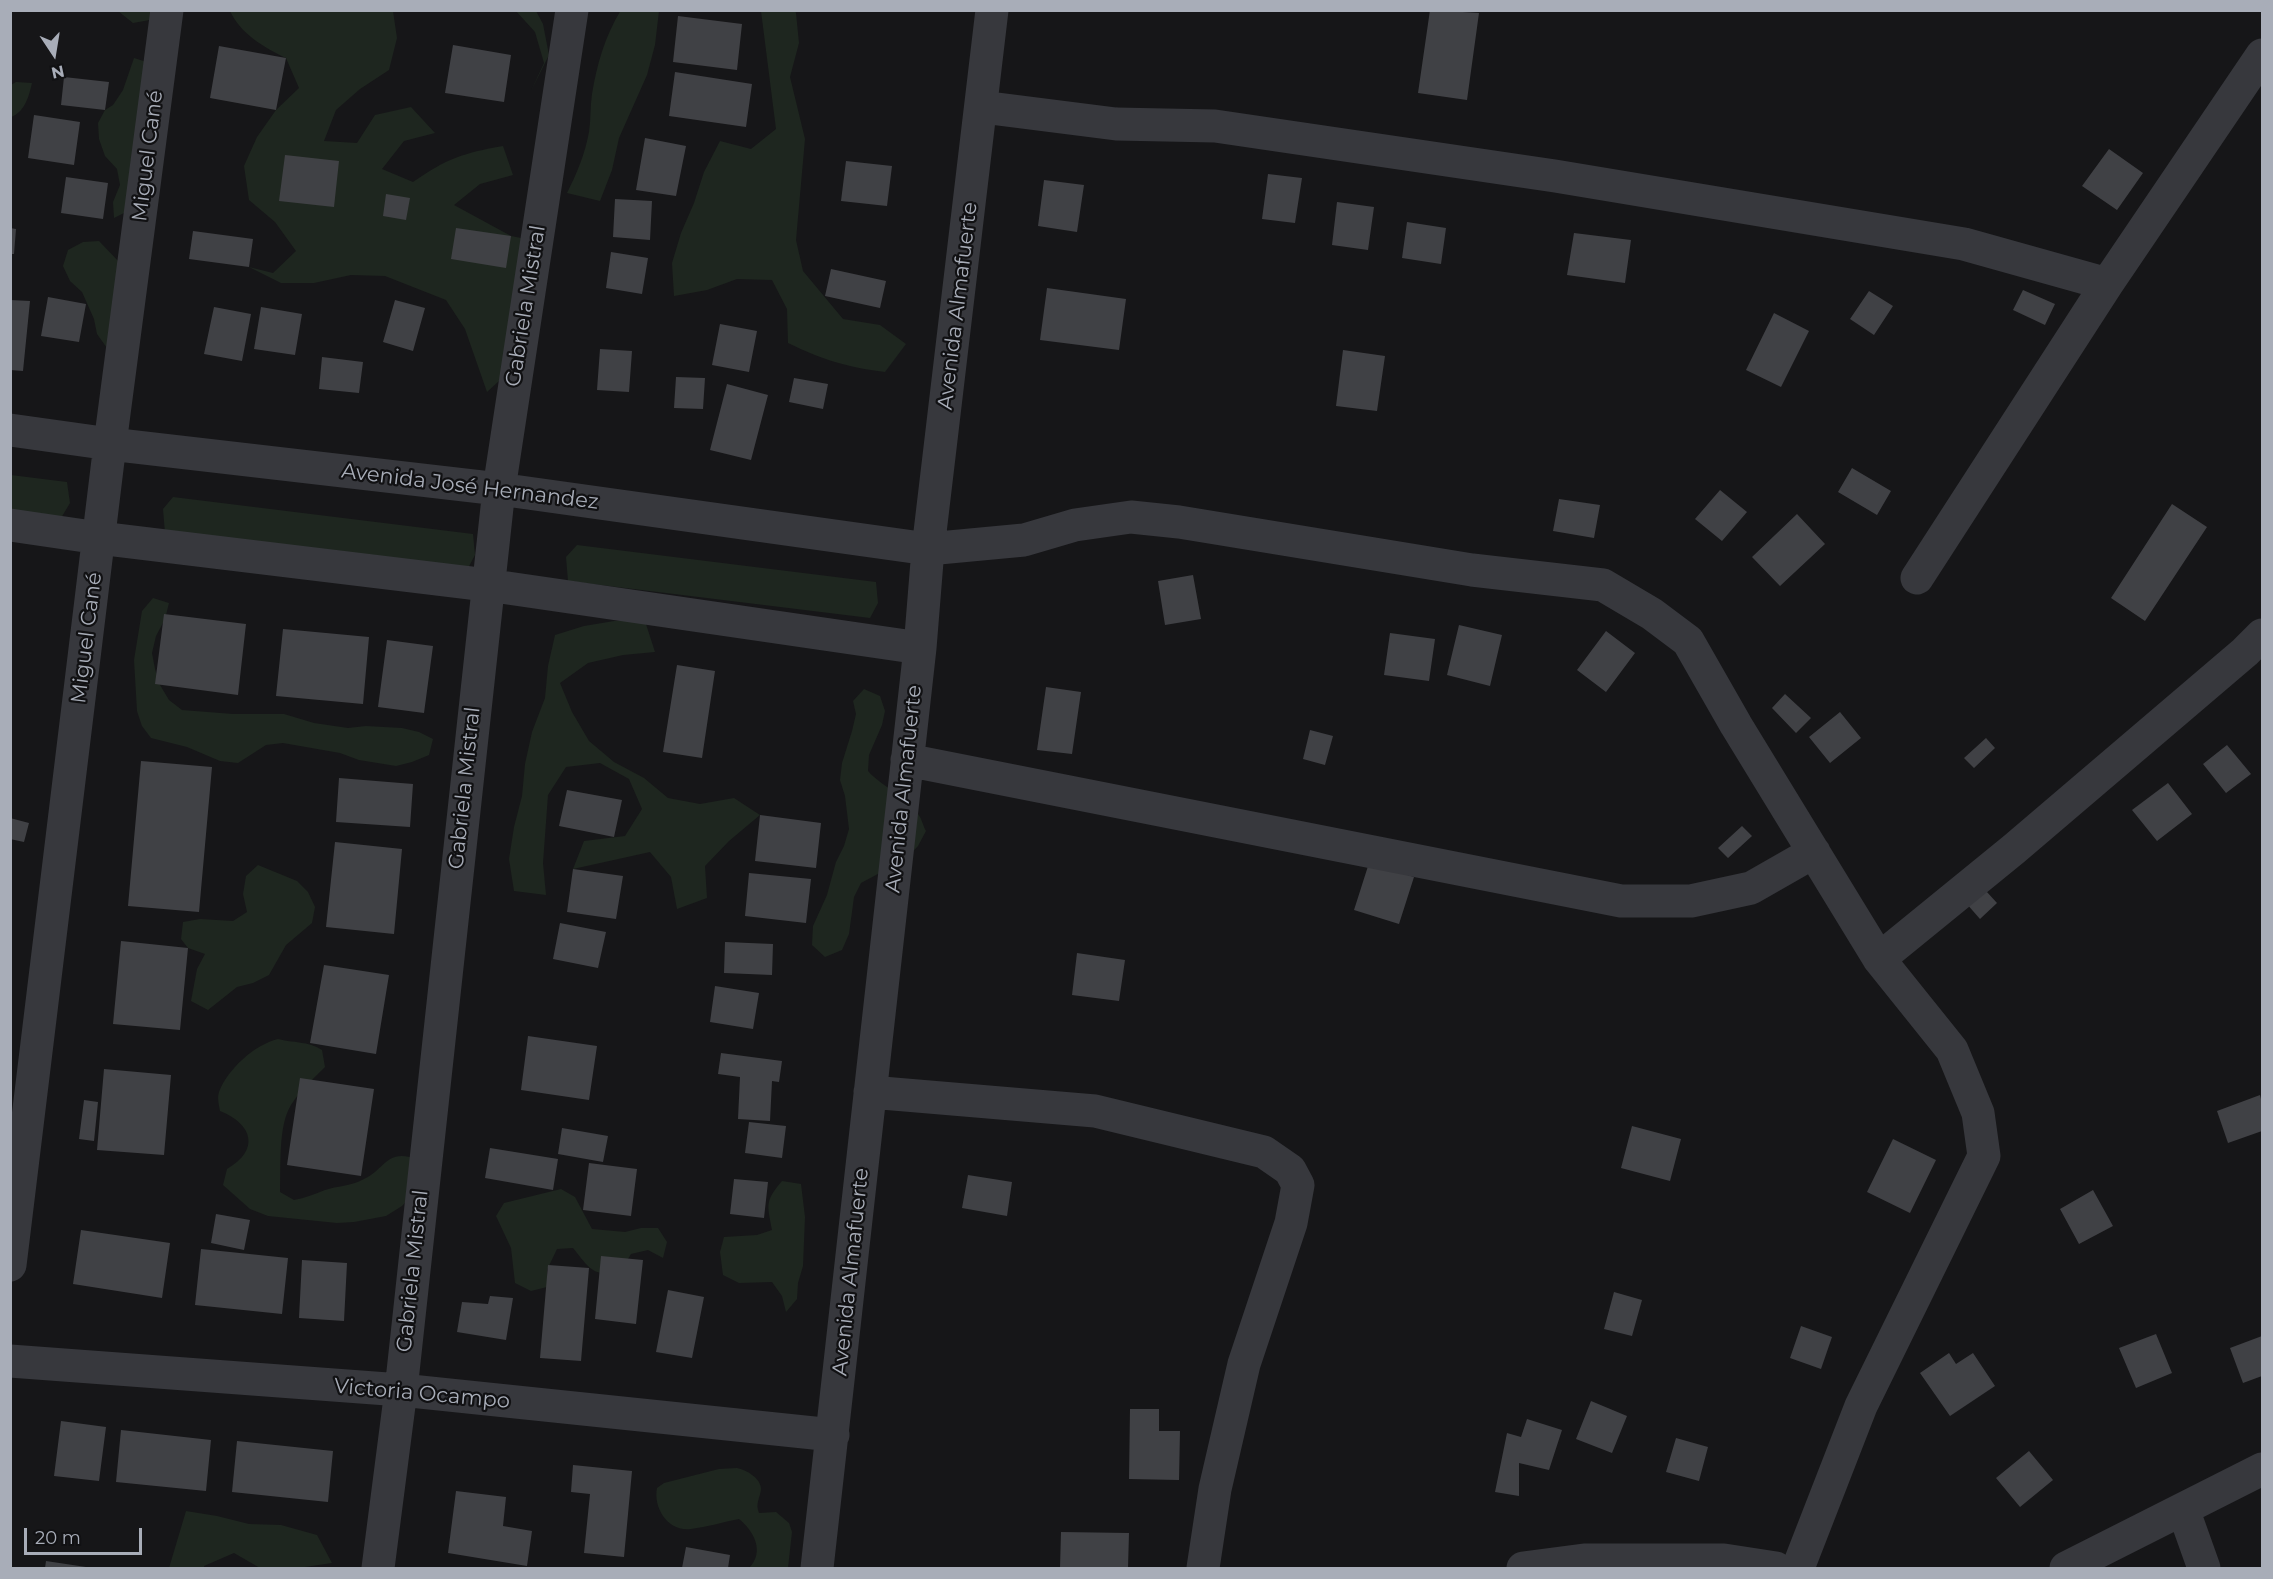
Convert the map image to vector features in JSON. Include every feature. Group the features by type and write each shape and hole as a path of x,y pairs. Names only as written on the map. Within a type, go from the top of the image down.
{"street":[{"name":"Miguel Cané","path":"10,1265 110,444 167,10"},
{"name":"Gabriela Mistral","path":"378,1569 401,1390 487,585 499,489 572,10"},
{"name":"Avenida Almafuerte","path":"817,1569 920,648 928,549 992,10"},
{"path":"1917,578 2107,284 2262,55"},
{"path":"982,107 1116,124 1215,126 1555,176 1964,244 2107,284"},
{"name":"Avenida José Hernandez","path":"10,430 110,444 499,489 928,549 1024,540 1076,525 1131,518 1179,522 1472,570 1603,585 1652,614 1688,641 1879,959 1952,1050 1978,1113 1984,1156 1862,1406 1798,1569"},
{"path":"10,525 487,585 920,648"},
{"path":"1879,959 2014,849 2236,660 2262,635"},
{"path":"907,760 1621,901 1691,901 1751,888 1814,852"},
{"path":"870,1092 1095,1111 1264,1152 1290,1170 1298,1185 1291,1223 1244,1364 1215,1489 1203,1569"},
{"name":"Victoria Ocampo","path":"10,1361 401,1390 833,1435"},
{"path":"2066,1569 2262,1469"},
{"path":"2183,1509 2204,1569"},
{"path":"1523,1569 1596,1560 1724,1560 1776,1569"}],"shaded area":[{"path":"621,10 659,11 655,45 647,75 619,138 612,170 600,201 567,193 587,140 592,94 599,61 610,30"},
{"path":"118,11 167,11 166,17 133,23"},
{"path":"230,11 393,11 397,38 389,70 360,89 336,110 324,141 357,143 375,115 411,107 435,133 404,141 382,169 413,182 455,158 503,146 513,175 480,184 454,205 511,236 526,239 511,370 487,392 465,329 446,300 385,276 351,275 314,283 281,283 249,267 273,273 296,251 275,222 249,200 244,166 257,137 276,110 299,88 286,58 253,39"},
{"path":"516,11 536,11 543,24 549,55 531,91 544,63 535,32"},
{"path":"761,11 795,11 796,13 799,43 790,77 805,139 796,240 803,271 843,319 880,325 906,344 885,372 835,362 788,343 787,309 772,280 737,279 707,290 674,296 672,263 704,172 720,141 751,149 776,129"},
{"path":"134,58 150,63 130,210 114,218 113,202 120,185 117,169 105,156 99,139 98,123 105,110 113,105 123,90"},
{"path":"16,82 32,83 23,107 11,117 11,85"},
{"path":"99,241 121,264 107,348 97,334 94,319 82,292 70,281 63,266 68,250 83,242"},
{"path":"11,475 67,482 70,503 61,518 11,512"},
{"path":"173,497 473,534 475,555 467,570 165,533 163,509"},
{"path":"577,545 876,582 878,603 870,618 568,581 566,557"},
{"path":"153,598 169,603 152,653 155,669 160,685 169,700 182,710 233,714 284,714 314,723 348,728 366,726 402,728 419,732 433,739 429,755 396,766 283,743 266,745 238,763 220,761 187,747 151,738 142,726 137,711 134,660 142,611"},
{"path":"614,621 645,621 655,652 623,655 588,663 560,683 572,712 589,741 614,762 644,778 668,798 700,804 734,798 760,815 729,841 705,866 707,898 677,909 671,877 650,852 573,869 584,841 625,836 642,809 629,779 600,763 566,767 548,795 543,863 546,895 514,891 509,859 514,827 522,796 525,764 532,732 545,698 548,666 555,635 584,626"},
{"path":"864,689 880,696 885,711 882,725 869,755 868,771 913,808 921,818 926,831 918,846 906,859 861,883 854,897 849,934 842,950 825,957 812,945 813,926 827,895 836,862 849,829 845,796 840,780 842,763 856,714 853,701"},
{"path":"258,865 297,881 308,892 315,907 312,923 286,945 269,975 253,983 237,987 208,1010 191,1001 197,969 205,954 188,948 181,939 183,922 200,919 233,921 247,912 243,894 246,876"},
{"path":"278,1039 317,1047 322,1050 325,1067 298,1095 287,1114 281,1147 280,1192 294,1200 302,1198 358,1182 371,1175 393,1157 409,1157 420,1160 414,1193 402,1206 386,1216 354,1222 337,1223 268,1216 250,1209 223,1185 227,1169 238,1162 244,1154 248,1146 248,1138 240,1123 220,1111 219,1092 223,1083 243,1059 251,1052"},
{"path":"782,1181 801,1184 805,1217 803,1266 798,1283 797,1299 786,1312 782,1296 772,1282 739,1283 723,1275 720,1252 724,1237 757,1235 772,1230 769,1214 770,1198"},
{"path":"561,1189 575,1197 592,1229 625,1232 641,1228 658,1228 667,1242 663,1258 648,1250 631,1254 622,1269 605,1273 589,1267 573,1248 557,1249 547,1270 547,1287 531,1291 515,1283 511,1248 496,1216 504,1203"},
{"path":"737,1468 759,1481 761,1489 759,1513 776,1512 789,1523 792,1532 788,1568 749,1568 756,1555 756,1542 749,1529 739,1519 683,1529 669,1523 660,1511 656,1496 657,1488 664,1483 719,1469"},
{"path":"186,1511 249,1524 281,1525 317,1535 332,1563 298,1568 260,1568 234,1553 204,1568 169,1568"}],"building":[{"path":"1430,10 1479,13 1467,100 1418,93"},
{"path":"678,16 742,24 737,70 673,62"},
{"path":"453,45 511,55 504,102 445,93"},
{"path":"219,46 286,58 276,110 210,98"},
{"path":"675,72 752,84 746,127 669,116"},
{"path":"64,77 109,82 105,110 61,105"},
{"path":"34,115 80,122 74,165 28,158"},
{"path":"645,138 686,146 676,196 636,190"},
{"path":"2109,149 2143,173 2117,210 2082,186"},
{"path":"285,155 339,161 334,207 279,201"},
{"path":"846,161 892,166 887,206 841,201"},
{"path":"1268,174 1302,178 1295,223 1262,219"},
{"path":"66,177 108,183 103,219 61,213"},
{"path":"1044,180 1084,185 1077,232 1038,226"},
{"path":"386,194 410,198 406,220 383,216"},
{"path":"615,199 652,201 650,240 613,237"},
{"path":"1337,202 1374,207 1368,250 1332,245"},
{"path":"1407,222 1446,228 1441,264 1402,258"},
{"path":"10,228 16,229 14,254 10,254"},
{"path":"456,228 511,236 506,268 451,259"},
{"path":"193,231 253,239 249,267 189,259"},
{"path":"1574,233 1631,240 1625,283 1567,275"},
{"path":"611,252 648,258 642,294 606,288"},
{"path":"831,269 886,281 880,308 825,296"},
{"path":"1047,288 1126,299 1119,350 1040,340"},
{"path":"2023,290 2055,304 2045,325 2013,310"},
{"path":"1869,291 1893,306 1874,335 1850,319"},
{"path":"48,297 86,304 79,342 41,336"},
{"path":"10,300 30,301 23,371 10,370"},
{"path":"395,300 425,308 413,351 383,342"},
{"path":"214,307 251,314 242,361 204,354"},
{"path":"261,307 302,314 295,355 254,349"},
{"path":"1774,313 1809,331 1781,387 1746,370"},
{"path":"720,324 757,331 749,372 712,365"},
{"path":"600,349 632,351 629,392 597,390"},
{"path":"1343,350 1385,356 1377,411 1336,406"},
{"path":"322,357 363,362 359,393 319,389"},
{"path":"676,377 705,378 703,409 674,408"},
{"path":"794,378 828,384 823,409 789,402"},
{"path":"727,384 768,395 751,460 710,450"},
{"path":"1852,468 1891,491 1877,515 1838,492"},
{"path":"1720,490 1747,512 1722,541 1695,519"},
{"path":"1559,499 1600,505 1594,538 1553,531"},
{"path":"2172,504 2207,527 2145,621 2111,598"},
{"path":"1797,514 1825,544 1780,586 1752,557"},
{"path":"1193,575 1201,619 1165,625 1158,581"},
{"path":"164,614 246,624 238,695 155,684"},
{"path":"1459,625 1502,635 1490,686 1447,675"},
{"path":"283,629 369,637 363,704 276,696"},
{"path":"1606,631 1635,653 1606,692 1577,670"},
{"path":"1390,633 1435,639 1429,681 1384,675"},
{"path":"387,640 433,646 424,713 378,707"},
{"path":"677,665 715,671 702,758 663,752"},
{"path":"1046,687 1081,692 1072,754 1037,750"},
{"path":"1785,694 1811,718 1796,733 1772,708"},
{"path":"1840,712 1861,738 1830,763 1809,737"},
{"path":"1310,730 1333,736 1325,765 1303,759"},
{"path":"1986,738 1995,748 1974,768 1964,758"},
{"path":"2227,745 2251,774 2226,793 2203,764"},
{"path":"141,761 212,767 199,912 128,906"},
{"path":"339,778 413,784 410,827 336,822"},
{"path":"2168,783 2192,814 2157,841 2132,810"},
{"path":"567,790 622,800 614,837 559,826"},
{"path":"760,815 821,823 816,868 755,861"},
{"path":"10,818 29,823 24,842 10,839"},
{"path":"1742,826 1752,836 1728,858 1718,848"},
{"path":"335,842 402,849 394,934 326,927"},
{"path":"1369,863 1414,877 1399,924 1354,910"},
{"path":"573,869 623,876 616,919 567,912"},
{"path":"749,873 811,879 806,923 745,916"},
{"path":"1976,880 1997,903 1980,919 1959,895"},
{"path":"560,923 606,932 598,968 553,959"},
{"path":"121,941 188,948 180,1030 113,1024"},
{"path":"725,942 773,944 772,975 724,973"},
{"path":"1077,953 1125,960 1119,1001 1072,995"},
{"path":"324,965 389,975 376,1054 310,1043"},
{"path":"715,986 759,993 753,1029 710,1022"},
{"path":"528,1036 597,1046 589,1100 521,1090"},
{"path":"721,1053 782,1061 779,1082 772,1081 770,1121 738,1119 740,1077 718,1074"},
{"path":"104,1069 171,1075 164,1155 97,1150"},
{"path":"300,1078 374,1089 361,1176 287,1165"},
{"path":"2260,1095 2262,1131 2228,1143 2217,1111"},
{"path":"84,1100 98,1102 94,1141 79,1139"},
{"path":"749,1122 786,1126 782,1158 745,1153"},
{"path":"1632,1126 1681,1139 1670,1181 1621,1168"},
{"path":"562,1128 608,1136 603,1162 558,1154"},
{"path":"1893,1139 1936,1160 1910,1213 1867,1192"},
{"path":"490,1148 558,1159 553,1190 485,1178"},
{"path":"589,1163 637,1169 631,1216 583,1210"},
{"path":"968,1175 1012,1182 1007,1216 962,1208"},
{"path":"734,1179 768,1182 764,1218 730,1214"},
{"path":"2093,1190 2113,1226 2079,1244 2060,1209"},
{"path":"216,1214 250,1220 244,1250 211,1243"},
{"path":"81,1230 170,1243 162,1298 73,1284"},
{"path":"201,1249 288,1258 282,1314 195,1305"},
{"path":"601,1256 643,1260 636,1324 595,1319"},
{"path":"302,1260 347,1263 344,1321 299,1318"},
{"path":"548,1265 589,1268 581,1361 540,1358"},
{"path":"668,1290 704,1297 692,1358 656,1352"},
{"path":"1614,1292 1642,1300 1632,1336 1604,1329"},
{"path":"490,1296 513,1298 506,1340 457,1332 462,1302 488,1304"},
{"path":"1801,1326 1832,1337 1821,1369 1790,1358"},
{"path":"2156,1334 2172,1373 2136,1388 2119,1348"},
{"path":"2262,1336 2262,1376 2243,1383 2230,1348"},
{"path":"1949,1353 1956,1364 1973,1353 1995,1386 1950,1416 1920,1373"},
{"path":"1591,1401 1627,1416 1612,1453 1576,1439"},
{"path":"1130,1409 1159,1409 1159,1431 1180,1431 1179,1480 1129,1479"},
{"path":"1527,1419 1562,1430 1549,1470 1519,1463 1519,1496 1495,1492 1507,1433 1521,1437"},
{"path":"61,1421 106,1427 99,1481 54,1476"},
{"path":"121,1430 211,1440 206,1491 116,1482"},
{"path":"1676,1438 1708,1447 1699,1481 1666,1472"},
{"path":"237,1441 333,1451 328,1502 232,1492"},
{"path":"2029,1451 2053,1480 2020,1507 1996,1478"},
{"path":"573,1465 632,1471 624,1557 584,1553 590,1494 571,1492"},
{"path":"456,1491 506,1497 503,1526 532,1531 527,1566 448,1553"},
{"path":"1061,1532 1129,1533 1128,1568 1060,1568"},
{"path":"686,1547 730,1555 728,1568 682,1568"},
{"path":"46,1561 86,1567 86,1568 45,1568"}]}
